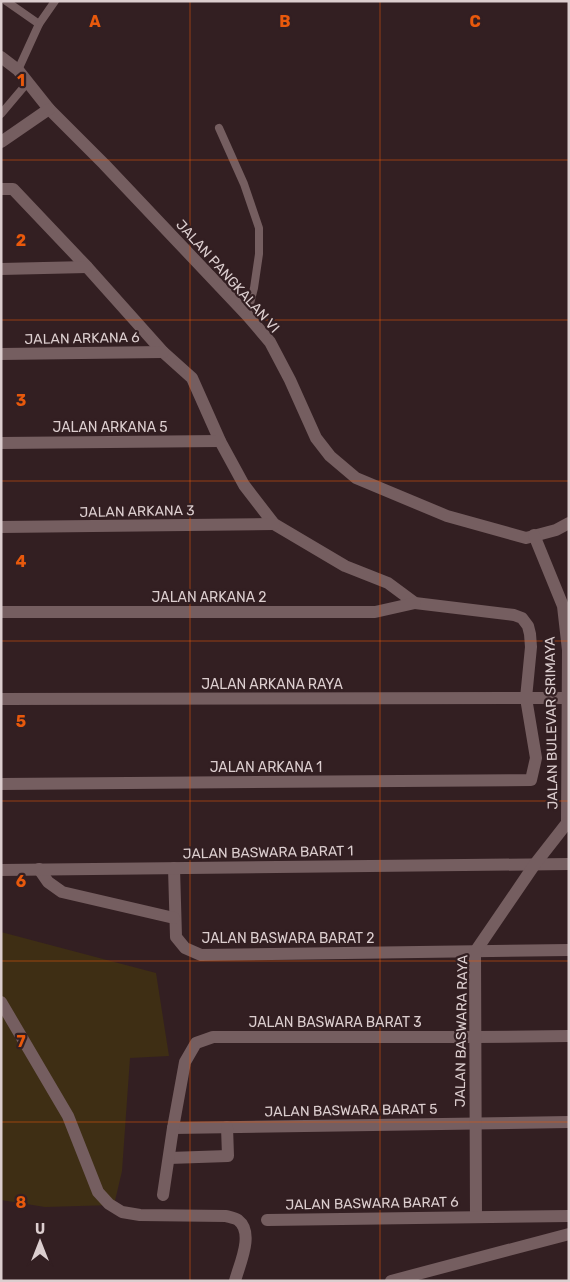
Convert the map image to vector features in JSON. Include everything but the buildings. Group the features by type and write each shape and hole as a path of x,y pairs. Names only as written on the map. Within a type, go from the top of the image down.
{"street":[{"name":"JALAN PANGKALAN VI","path":"1,57 18,70 49,109 104,164 247,315 270,342 290,380 316,438 330,456 356,478 447,516 526,538 556,530 569,523"},
{"path":"1,142 49,109"},
{"path":"7,189 87,267 163,352 192,378 220,441 244,485 274,524 345,566 388,583 415,602 514,615 522,618 528,626 530,641 526,698"},
{"path":"1,269 87,267"},
{"name":"JALAN ARKANA 6","path":"1,354 163,352"},
{"name":"JALAN ARKANA 5","path":"1,443 220,441"},
{"name":"JALAN ARKANA 3","path":"1,528 274,524"},
{"name":"JALAN BULEVAR SRIMAYA","path":"534,536 562,606 568,650 568,825"},
{"name":"JALAN ARKANA 2","path":"1,612 375,612 415,602"},
{"name":"JALAN ARKANA 1","path":"1,784 531,780 536,758 526,698"},
{"name":"JALAN ARKANA RAYA","path":"1,700 568,698"},
{"name":"JALAN BASWARA RAYA","path":"476,1216 475,952 535,864 568,825"},
{"name":"JALAN BASWARA BARAT 1","path":"1,870 569,864"},
{"name":"JALAN BASWARA BARAT 2","path":"174,868 176,937 185,948 201,955 569,950"},
{"path":"39,869 48,882 62,892 174,918"},
{"path":"1,1002 68,1116 98,1192 110,1204 122,1212 140,1215 226,1216 238,1220 245,1231 245,1243 235,1281"},
{"name":"JALAN BASWARA BARAT 3","path":"173,1128 185,1062 196,1043 213,1037 569,1036"},
{"name":"JALAN BASWARA BARAT 5","path":"173,1128 569,1122"},
{"path":"169,1158 228,1156 227,1127"},
{"path":"163,1195 173,1128"},
{"name":"JALAN BASWARA BARAT 6","path":"267,1220 569,1216"},
{"path":"391,1281 569,1234"}],"lane":[{"path":"6,1 39,24"},
{"path":"18,70 39,24 55,1"},
{"path":"1,114 28,82"},
{"path":"219,128 244,184 259,228 259,254 254,288 247,315"}],"shaded area":[{"path":"1,932 156,973 169,1056 130,1058 122,1171 114,1205 45,1207 1,1200"}]}
